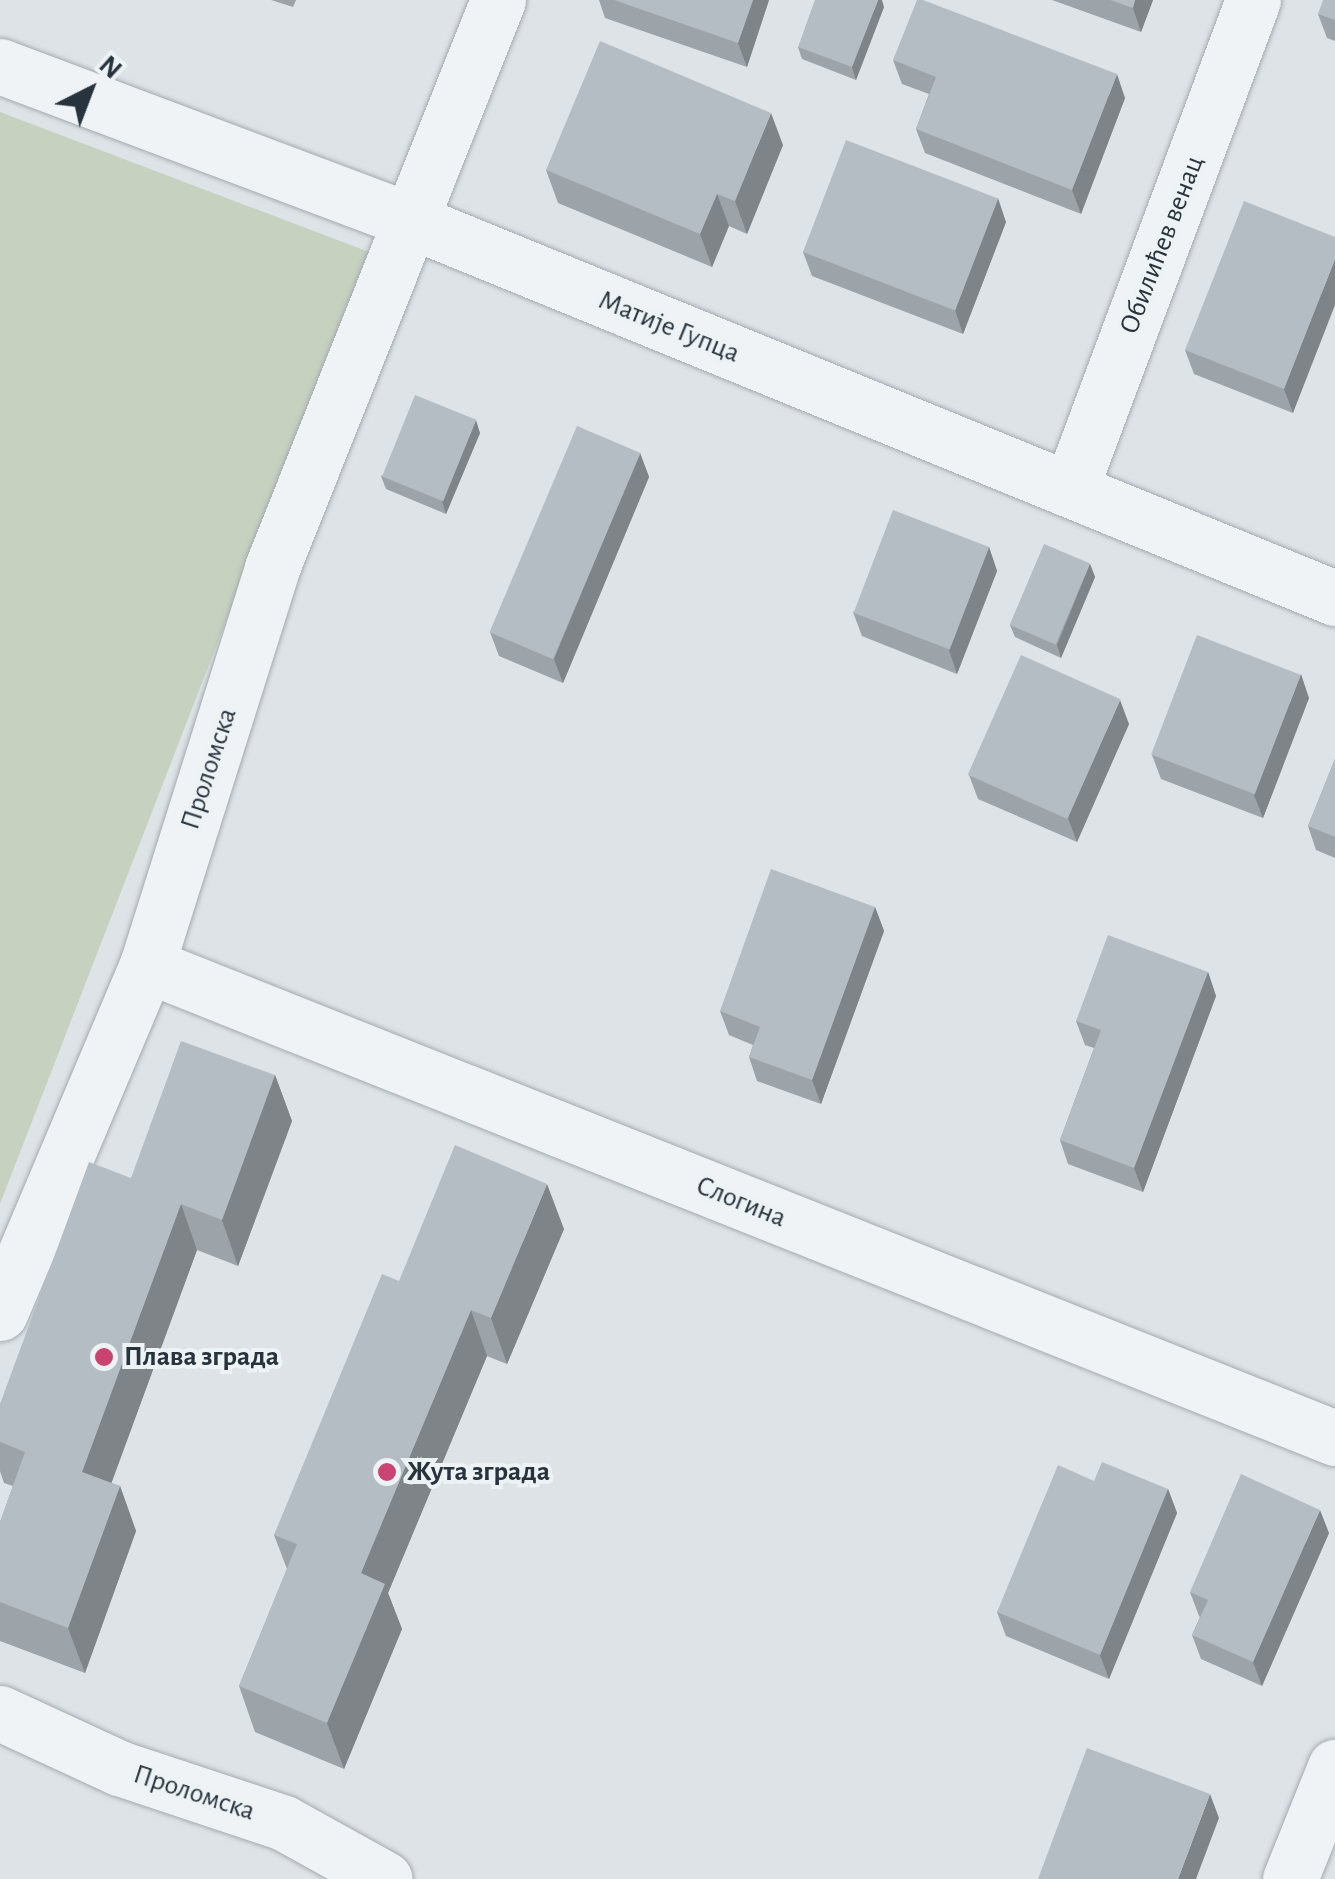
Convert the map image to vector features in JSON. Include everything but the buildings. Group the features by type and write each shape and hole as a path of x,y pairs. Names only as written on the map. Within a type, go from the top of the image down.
{"street":[{"name":"Проломска","path":"0,1313 147,965 272,568 414,222 498,0"},
{"name":"Обилићев венац","path":"1070,490 1254,0"},
{"name":"Матије Гупца","path":"0,66 414,222 1335,598"},
{"name":"Слогина","path":"147,965 1335,1438"},
{"name":"Проломска","path":"0,1713 119,1768 284,1823 385,1879"},
{"path":"1290,1879 1335,1767"}],"green space":[{"path":"0,112 369,252 0,1204"}],"place":[{"name":"Плава зграда","path":"104,1357"},
{"name":"Жута зграда","path":"387,1472"}]}
